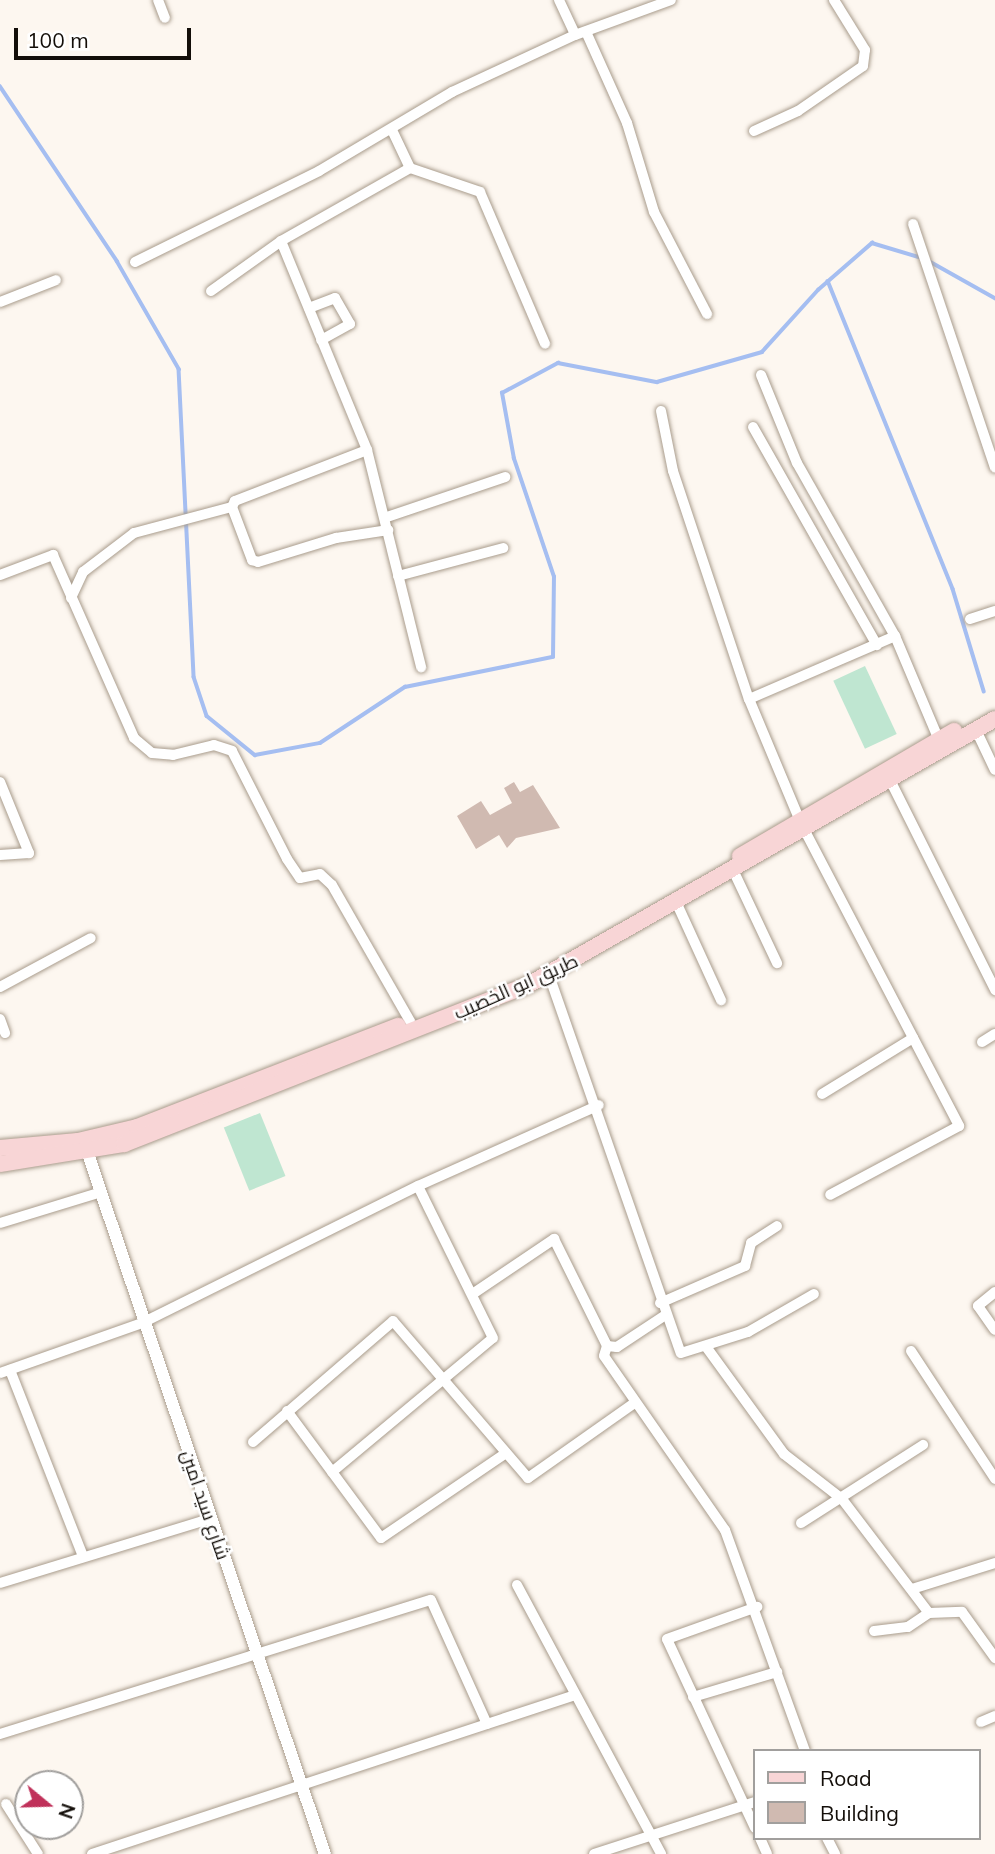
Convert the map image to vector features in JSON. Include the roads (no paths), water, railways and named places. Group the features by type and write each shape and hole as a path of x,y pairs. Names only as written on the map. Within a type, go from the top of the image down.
{"main road":[{"name":"طريق ابو الخصيب","path":"0,1164 88,1154 549,975 734,872 995,706"},
{"name":"طريق ابو الخصيب","path":"0,1148 117,1133 339,1055 410,1021 559,960 803,826 891,782 995,719"}],"street":[{"path":"158,0 165,18"},
{"path":"559,0 575,35"},
{"path":"135,262 392,130 452,92 575,35 587,34 671,0"},
{"path":"754,131 797,111 863,66 865,50 834,0"},
{"path":"587,34 627,123 653,212 707,314"},
{"path":"392,130 410,168 480,192 545,344"},
{"path":"211,291 281,241 410,168"},
{"path":"913,224 995,468"},
{"path":"281,241 367,450 387,517 398,576 421,667"},
{"path":"0,301 56,280"},
{"path":"309,308 335,298 351,324 321,340"},
{"path":"761,375 797,463 895,636 939,740"},
{"path":"661,411 673,471 749,699 803,826 959,1126 830,1195"},
{"path":"753,427 877,645"},
{"path":"367,450 234,501 232,508 252,560 258,562 337,538 388,530"},
{"path":"387,517 505,477"},
{"path":"71,598 83,572 113,545 183,520 232,508"},
{"path":"398,576 503,548"},
{"path":"0,576 53,555 134,738 152,753 173,755 214,745 232,751 287,859 300,878 320,874 332,885 410,1021"},
{"path":"970,619 995,611"},
{"path":"749,699 895,636"},
{"path":"976,730 995,770"},
{"path":"0,782 29,853 0,855"},
{"path":"891,782 995,990"},
{"path":"734,872 777,963"},
{"path":"677,904 721,1000"},
{"path":"0,987 90,938"},
{"path":"549,975 599,1105 664,1316 681,1353 707,1348 814,1294"},
{"path":"0,1019 5,1033"},
{"path":"982,1042 995,1034"},
{"path":"822,1094 913,1038"},
{"path":"83,1556 5,1372 142,1324 418,1186 599,1105"},
{"name":"شارع سيد امين","path":"88,1154 98,1193 142,1324 325,1854"},
{"path":"332,1472 493,1338 474,1293 418,1186"},
{"path":"0,1223 98,1193"},
{"path":"660,1303 745,1266 751,1243 777,1226"},
{"path":"474,1293 554,1239 607,1346 604,1356 633,1404 725,1530 757,1607 803,1749"},
{"path":"995,1292 978,1306 995,1329"},
{"path":"607,1346 617,1347 664,1316"},
{"path":"253,1442 393,1321 445,1378 528,1478 633,1404"},
{"path":"707,1348 784,1454 842,1499 929,1613"},
{"path":"911,1351 995,1479"},
{"path":"287,1411 381,1538 506,1453"},
{"path":"801,1523 923,1445"},
{"path":"0,1583 209,1519"},
{"path":"912,1589 995,1563"},
{"path":"517,1585 661,1854"},
{"path":"0,1734 256,1652 431,1600 487,1724"},
{"path":"754,1823 750,1804 693,1697 667,1639 757,1607"},
{"path":"874,1632 908,1627 929,1613 962,1612 991,1645 995,1658"},
{"path":"693,1697 777,1672"},
{"path":"92,1854 575,1695"},
{"path":"981,1722 995,1716"},
{"path":"6,1804 38,1854"},
{"path":"594,1854 750,1804"}],"waterway":[{"path":"0,86 117,261 179,369 194,677 207,716 255,755 320,743 405,687 553,657 554,577 514,459 502,393 558,363 657,382 762,352 818,290 872,243 922,258"},
{"path":"929,261 995,298"},
{"path":"828,281 953,589 984,691"}]}
